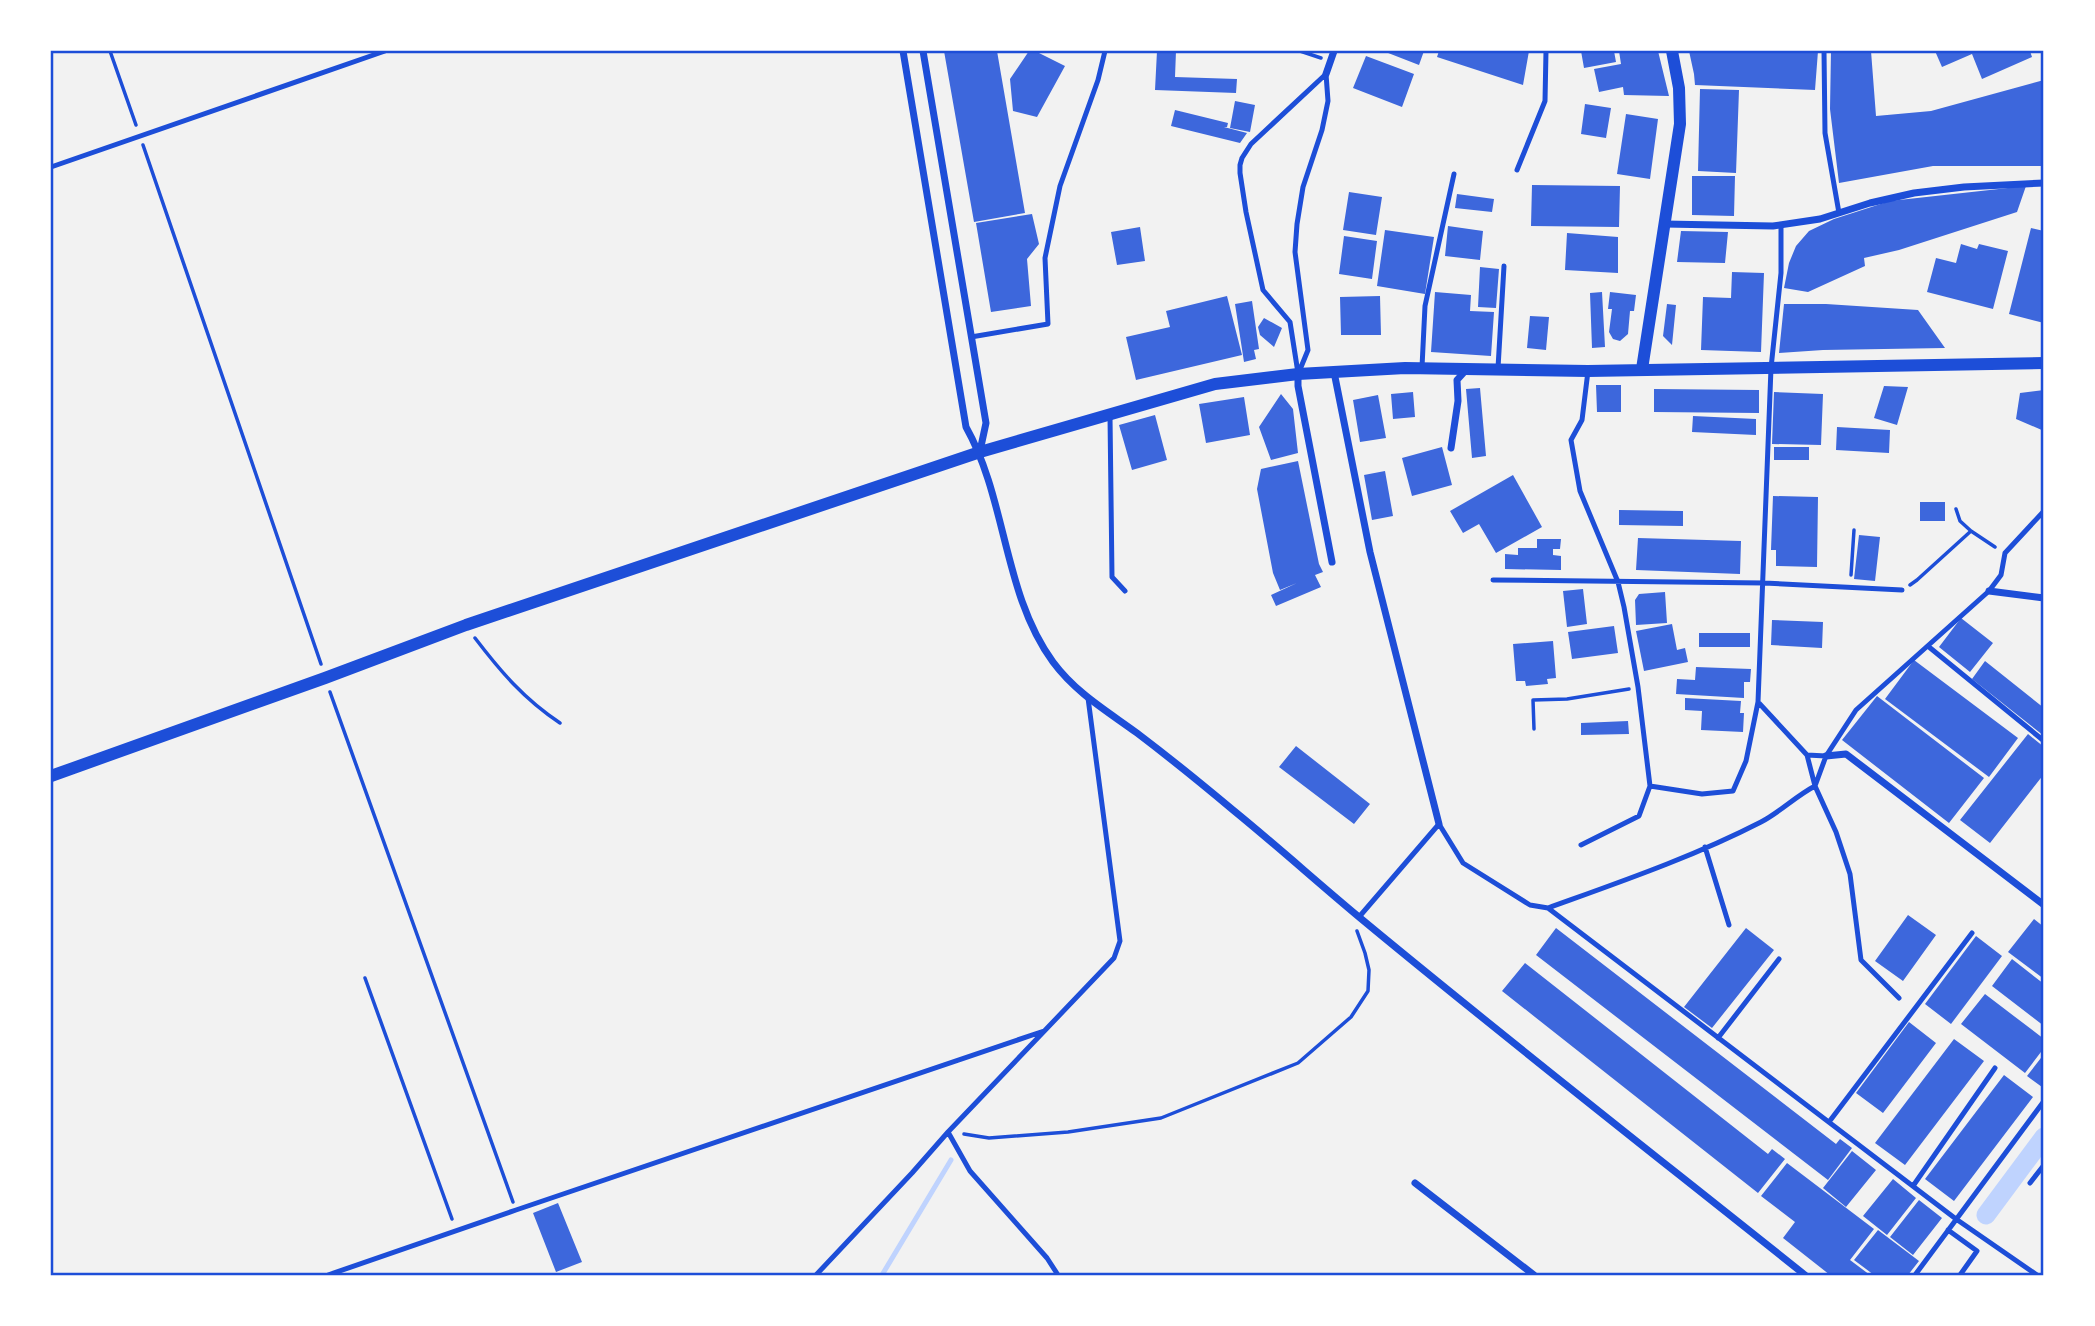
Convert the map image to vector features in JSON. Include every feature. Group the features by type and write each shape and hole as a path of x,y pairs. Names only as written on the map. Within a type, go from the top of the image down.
{"street":[{"path":"903,51 966,428 980,452 1030,619 1051,659 1065,678 1088,698 1231,808 1359,917 1804,1275"},
{"path":"923,51 986,423 980,452"},
{"path":"1326,74 1334,51"},
{"path":"1642,369 1679,124 1679,88 1672,51"},
{"path":"1664,224 1773,226 1819,219 1914,193 1964,187 2044,183"},
{"path":"51,776 466,625 980,452 1215,384 1298,374 1422,368 1588,371 2044,363"},
{"path":"1451,448 1458,401 1457,380 1467,369"},
{"path":"1334,372 1370,552 1439,824"},
{"path":"1298,374 1298,386 1332,562"},
{"path":"1989,592 2044,597"},
{"path":"1826,756 1846,754 2044,905"},
{"path":"1415,1183 1534,1275"}],"lane":[{"path":"51,167 385,51"},
{"path":"971,337 1048,324 1045,258 1051,227 1060,186 1098,80 1105,51"},
{"path":"1517,170 1545,102 1546,51"},
{"path":"1824,51 1825,133 1839,212"},
{"path":"1298,374 1290,322 1263,289 1246,212 1240,165 1259,135 1326,74"},
{"path":"1298,374 1308,350 1295,252 1297,216 1328,101 1326,74"},
{"path":"1422,368 1425,306 1454,174"},
{"path":"1650,786 1702,794 1732,791 1746,761 1758,702 1771,368 1781,273 1781,225"},
{"path":"1498,369 1504,266"},
{"path":"1581,845 1639,816 1650,786 1638,688 1618,582 1580,491 1571,440 1582,420 1588,371"},
{"path":"1110,413 1112,578 1125,591"},
{"path":"1548,908 1666,865 1763,821 1815,786 1826,756 1856,710 1989,592 2001,575 2005,554 2044,511"},
{"path":"1493,580 1764,583 1902,590"},
{"path":"1929,647 2044,741"},
{"path":"817,1275 948,1132 1114,958 1121,941 1088,698"},
{"path":"1758,702 1807,755 1815,786 1836,832 1850,874 1861,960 1899,998"},
{"path":"1807,755 1826,756"},
{"path":"1359,917 1439,824 1464,863 1530,905 1548,908 1956,1219 2037,1275"},
{"path":"1705,847 1728,925"},
{"path":"1829,1122 1972,933"},
{"path":"1718,1038 1779,959"},
{"path":"328,1275 1044,1031"},
{"path":"1913,1186 1995,1068"},
{"path":"1915,1275 2044,1101"},
{"path":"948,1132 970,1171 1047,1258 1058,1275"},
{"path":"2030,1183 2044,1165"},
{"path":"1948,1230 1977,1251 1960,1275"}],"path":[{"path":"110,51 326,678 516,1210"},
{"path":"1300,51 1330,60"},
{"path":"1956,509 1959,521 2005,554"},
{"path":"1850,588 1854,530"},
{"path":"1902,590 1917,580 1971,531"},
{"path":"466,625 500,670 535,706 560,723"},
{"path":"1534,729 1533,700 1567,699 1638,688"},
{"path":"948,1132 989,1138 1068,1132 1161,1118 1298,1063 1351,1017 1368,991 1370,970 1356,932 1359,917"},
{"path":"365,978 456,1231"}],"building":[{"path":"944,51 997,51 1025,213 974,222"},
{"path":"1029,51 1035,51 1065,66 1037,117 1013,111 1010,79"},
{"path":"1157,51 1176,51 1175,77 1237,79 1236,93 1155,90"},
{"path":"1383,51 1424,51 1419,65"},
{"path":"1439,51 1529,51 1523,85 1437,57"},
{"path":"1581,51 1614,51 1616,62 1584,68"},
{"path":"1619,51 1658,51 1669,96 1624,95 1623,87 1599,92 1594,69 1621,64"},
{"path":"1689,51 1818,51 1815,90 1695,85"},
{"path":"1831,51 1871,51 1876,116 1931,111 2044,80 2044,166 1933,166 1839,183 1830,109"},
{"path":"1935,51 2030,51 2032,57 1982,79 1972,54 1942,67"},
{"path":"1366,56 1414,74 1402,107 1353,88"},
{"path":"1700,89 1739,90 1736,173 1698,171"},
{"path":"1235,101 1255,105 1250,132 1230,128"},
{"path":"1585,104 1611,108 1606,138 1581,134"},
{"path":"1175,110 1228,123 1227,127 1224,127 1247,133 1240,143 1171,126"},
{"path":"1626,114 1658,119 1650,179 1617,174"},
{"path":"1692,176 1735,176 1734,216 1692,215"},
{"path":"1532,185 1620,186 1619,227 1531,226"},
{"path":"2026,186 2017,212 1899,250 1864,258 1865,266 1808,292 1784,288 1796,246 1809,231 1834,219 1890,201"},
{"path":"1349,192 1382,197 1376,235 1343,230"},
{"path":"1457,194 1494,199 1492,212 1455,208"},
{"path":"1032,214 1039,244 1027,259 1031,306 991,312 976,223"},
{"path":"1448,226 1483,231 1480,260 1445,256"},
{"path":"1140,227 1145,261 1117,265 1111,232"},
{"path":"2031,228 2044,231 2044,323 2009,314"},
{"path":"1385,230 1434,237 1425,294 1377,286"},
{"path":"1681,231 1728,232 1725,263 1677,262"},
{"path":"1567,233 1618,237 1618,273 1565,270"},
{"path":"1344,236 1377,241 1372,279 1339,274"},
{"path":"1961,244 1977,249 1979,244 2008,251 1993,309 1927,292 1936,258 1956,263"},
{"path":"1480,267 1499,269 1496,308 1478,307"},
{"path":"1732,272 1764,273 1761,352 1701,350 1703,297 1731,298"},
{"path":"1435,292 1471,295 1470,311 1494,312 1491,356 1431,352"},
{"path":"1602,292 1605,347 1592,348 1590,293"},
{"path":"1610,292 1636,295 1634,311 1630,311 1628,334 1620,341 1613,339 1609,332 1612,309 1608,309"},
{"path":"1227,296 1242,355 1136,380 1126,337 1170,327 1166,311"},
{"path":"1380,296 1381,335 1341,335 1340,297"},
{"path":"1252,301 1259,349 1254,350 1256,359 1244,362 1235,304"},
{"path":"1667,304 1676,305 1672,345 1663,336"},
{"path":"1784,304 1918,310 1945,348 1779,353"},
{"path":"1530,316 1549,317 1546,350 1527,348"},
{"path":"1264,318 1282,328 1274,347 1260,335 1258,327"},
{"path":"1596,385 1621,385 1621,412 1597,412"},
{"path":"1884,386 1908,387 1897,425 1874,418"},
{"path":"1480,388 1486,456 1472,458 1466,389"},
{"path":"1654,389 1759,390 1759,413 1654,412"},
{"path":"2044,390 2044,431 2016,419 2020,393"},
{"path":"1413,392 1415,417 1393,419 1391,394"},
{"path":"1774,392 1823,394 1821,445 1772,444"},
{"path":"1281,394 1293,409 1298,453 1271,460 1259,427"},
{"path":"1378,395 1386,438 1360,442 1353,400"},
{"path":"1244,397 1250,435 1206,443 1199,404"},
{"path":"1155,415 1167,460 1132,470 1119,425"},
{"path":"1693,416 1756,419 1756,435 1692,432"},
{"path":"1837,427 1890,430 1889,453 1836,450"},
{"path":"1442,447 1452,485 1412,496 1402,458"},
{"path":"1774,447 1809,447 1809,460 1774,460"},
{"path":"1298,461 1319,564 1323,572 1315,575 1321,587 1276,606 1271,595 1297,583 1280,590 1273,573 1257,489 1261,469"},
{"path":"1385,471 1393,516 1372,520 1364,475"},
{"path":"1513,475 1542,527 1496,553 1479,524 1463,533 1450,511"},
{"path":"1773,496 1818,497 1817,567 1776,566 1776,550 1771,550"},
{"path":"1920,502 1945,502 1945,521 1920,521"},
{"path":"1619,510 1683,511 1683,526 1619,525"},
{"path":"1859,535 1880,537 1875,581 1854,579"},
{"path":"1638,538 1741,541 1740,574 1636,570"},
{"path":"1537,539 1561,539 1560,549 1553,549 1553,555 1561,556 1561,570 1505,569 1505,554 1518,555 1518,548 1537,548"},
{"path":"1583,589 1587,624 1567,627 1563,591"},
{"path":"1665,592 1667,623 1636,625 1635,600 1639,594"},
{"path":"1961,618 1993,643 1970,672 1939,647"},
{"path":"1772,620 1823,622 1822,648 1771,645"},
{"path":"1672,624 1677,650 1685,648 1688,662 1644,671 1636,631"},
{"path":"1614,626 1618,653 1572,659 1568,632"},
{"path":"1699,633 1750,633 1750,647 1699,647"},
{"path":"1553,641 1556,678 1547,679 1548,684 1526,686 1525,681 1516,681 1513,644"},
{"path":"1914,660 2018,738 1989,777 1885,699"},
{"path":"1985,661 2044,708 2044,736 1972,679"},
{"path":"1696,667 1751,669 1750,682 1744,682 1744,698 1676,694 1677,679 1695,680"},
{"path":"1877,696 1984,778 1949,823 1842,740"},
{"path":"1685,698 1741,701 1740,713 1744,713 1743,732 1701,730 1702,711 1685,710"},
{"path":"1628,721 1629,734 1581,735 1581,723"},
{"path":"2028,734 2044,747 2044,774 1990,843 1960,820"},
{"path":"1296,746 1370,804 1354,824 1279,767"},
{"path":"1908,915 1936,935 1903,981 1875,961"},
{"path":"2034,919 2044,927 2044,979 2008,952"},
{"path":"1556,928 1836,1144 1840,1139 1852,1148 1828,1180 1536,955"},
{"path":"1746,928 1774,950 1712,1028 1684,1007"},
{"path":"1976,936 2002,956 1951,1024 1925,1004"},
{"path":"2012,959 2044,984 2044,1026 1992,986"},
{"path":"1525,963 1768,1154 1772,1149 1785,1159 1758,1193 1502,991"},
{"path":"1985,994 2044,1039 2044,1048 2025,1073 1961,1024"},
{"path":"1909,1022 1936,1043 1883,1113 1856,1093"},
{"path":"1954,1039 1984,1061 1905,1165 1875,1143"},
{"path":"2044,1054 2044,1084 2042,1087 2027,1076"},
{"path":"2004,1075 2033,1097 1954,1201 1925,1179"},
{"path":"1852,1151 1876,1170 1846,1207 1823,1188"},
{"path":"1787,1163 1874,1229 1850,1260 1870,1275 1830,1275 1783,1238 1795,1222 1761,1196"},
{"path":"1893,1179 1916,1198 1887,1235 1863,1216"},
{"path":"1919,1200 1942,1218 1913,1255 1890,1237"},
{"path":"558,1203 582,1262 556,1272 533,1213"},
{"path":"1878,1230 1919,1261 1908,1275 1874,1275 1854,1260"}],"waterway":[{"path":"1986,1215 2044,1137"},
{"path":"882,1275 951,1160"}]}
